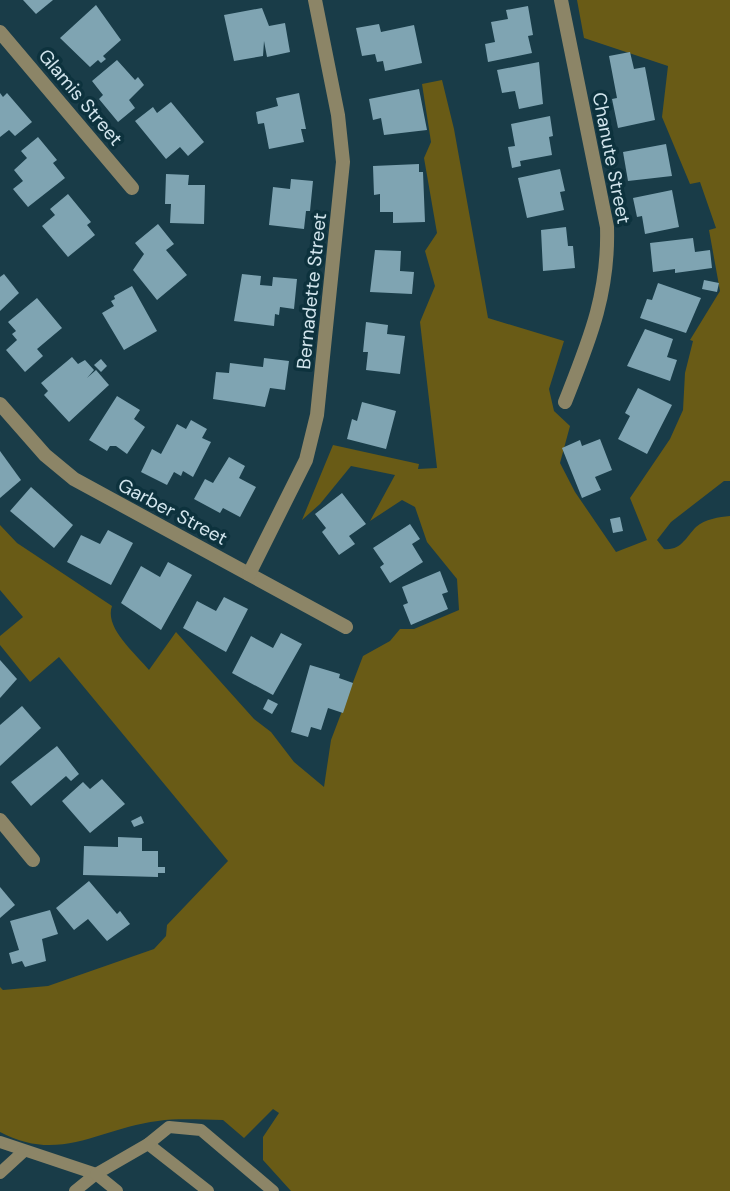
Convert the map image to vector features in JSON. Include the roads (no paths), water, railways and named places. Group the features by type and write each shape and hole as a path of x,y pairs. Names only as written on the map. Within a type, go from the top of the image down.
{"street":[{"name":"Bernadette Street","path":"249,574 306,460 320,388 343,162 338,116 315,0"},
{"name":"Chanute Street","path":"561,0 607,227 608,256 597,321 565,402"},
{"name":"Glamis Street","path":"0,32 132,188"},
{"name":"Garber Street","path":"0,404 45,455 74,479 346,627"},
{"path":"0,820 33,860"}],"lane":[{"path":"75,1191 96,1174 148,1144 169,1127 201,1130 273,1191"},
{"path":"0,1142 96,1174 117,1191"},
{"path":"148,1144 208,1191"},
{"path":"0,1173 24,1151"}]}
